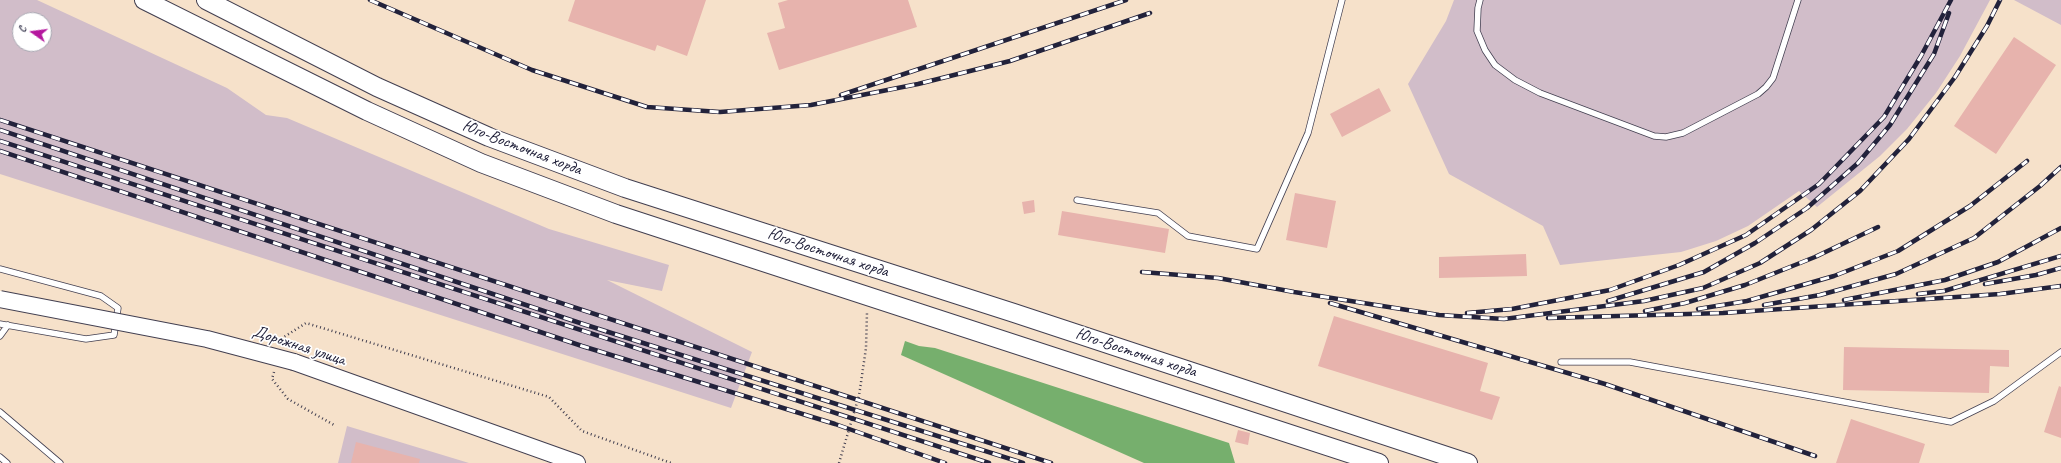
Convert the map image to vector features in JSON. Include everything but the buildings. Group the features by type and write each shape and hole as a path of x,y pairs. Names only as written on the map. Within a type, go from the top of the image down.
{"main road":[{"name":"Юго-Восточная хорда","path":"144,0 366,111 481,163 616,214 1379,463"},
{"name":"Юго-Восточная хорда","path":"206,0 377,87 489,137 625,188 1014,313 1468,463"},
{"name":"Дорожная улица","path":"0,300 207,339 294,362 577,463"}],"lane":[{"path":"1078,200 1158,213 1188,236 1257,249 1308,133 1342,0"},
{"path":"1480,0 1478,8 1477,31 1485,50 1495,65 1505,73 1540,93 1654,136 1666,137 1683,133 1758,94 1766,87 1772,78 1798,0"},
{"path":"0,269 101,296 118,308 114,335 86,339 0,324"},
{"path":"0,336 8,325"},
{"path":"1561,362 1630,362 1952,422 1994,401 2061,352"},
{"path":"0,412 60,463"},
{"path":"0,457 7,463"}],"path":[{"path":"839,463 859,396 866,348 868,295"},
{"path":"280,351 284,337 306,323 549,397 582,432 671,463"},
{"path":"276,365 272,378 288,399 334,425"}],"shaded area":[{"path":"0,0 37,0 227,88 266,115 287,118 549,229 669,265 662,291 607,280 752,352 731,408 0,174"},
{"path":"1454,0 1990,0 1960,56 1936,93 1907,129 1880,156 1817,207 1799,191 1748,226 1716,241 1681,252 1560,265 1543,226 1449,174 1408,84 1446,21"},
{"path":"2014,0 2061,0 2061,25"},
{"path":"347,426 469,463 338,463"}],"green space":[{"path":"905,341 919,346 935,348 1229,443 1235,463 1144,463 901,355"}],"railway":[{"path":"370,0 532,70 647,107 720,112 811,105 918,84 1010,61 1150,13"},
{"path":"841,95 1126,0"},
{"path":"1467,313 1512,309 1610,290 1679,265 1746,235 1819,184 1884,117 1921,56 1951,0"},
{"path":"1142,272 1218,278 1294,292 1439,315 1504,319 1644,301 1703,288 1760,263 1811,230 1860,191 1909,139 1955,77 1987,26 2000,0"},
{"path":"1608,301 1704,272 1755,243 1807,208 1858,163 1890,125 1934,54 1949,13"},
{"path":"0,120 1051,463"},
{"path":"0,130 583,324 1023,463"},
{"path":"0,141 989,463"},
{"path":"0,151 582,346 835,424 945,463"},
{"path":"1698,309 1747,301 1834,276 1898,251 1970,206 2027,161"},
{"path":"1764,305 1820,295 1896,274 1974,238 2040,186 2061,167"},
{"path":"1645,311 1685,303 1745,285 1815,257 1878,227"},
{"path":"1844,300 1945,280 1998,262 2061,228"},
{"path":"1918,294 1944,291 2061,256"},
{"path":"1985,284 2036,275 2061,268"},
{"path":"1548,318 1723,313 2000,294 2061,286"},
{"path":"1330,303 1605,384 1815,456"}]}
